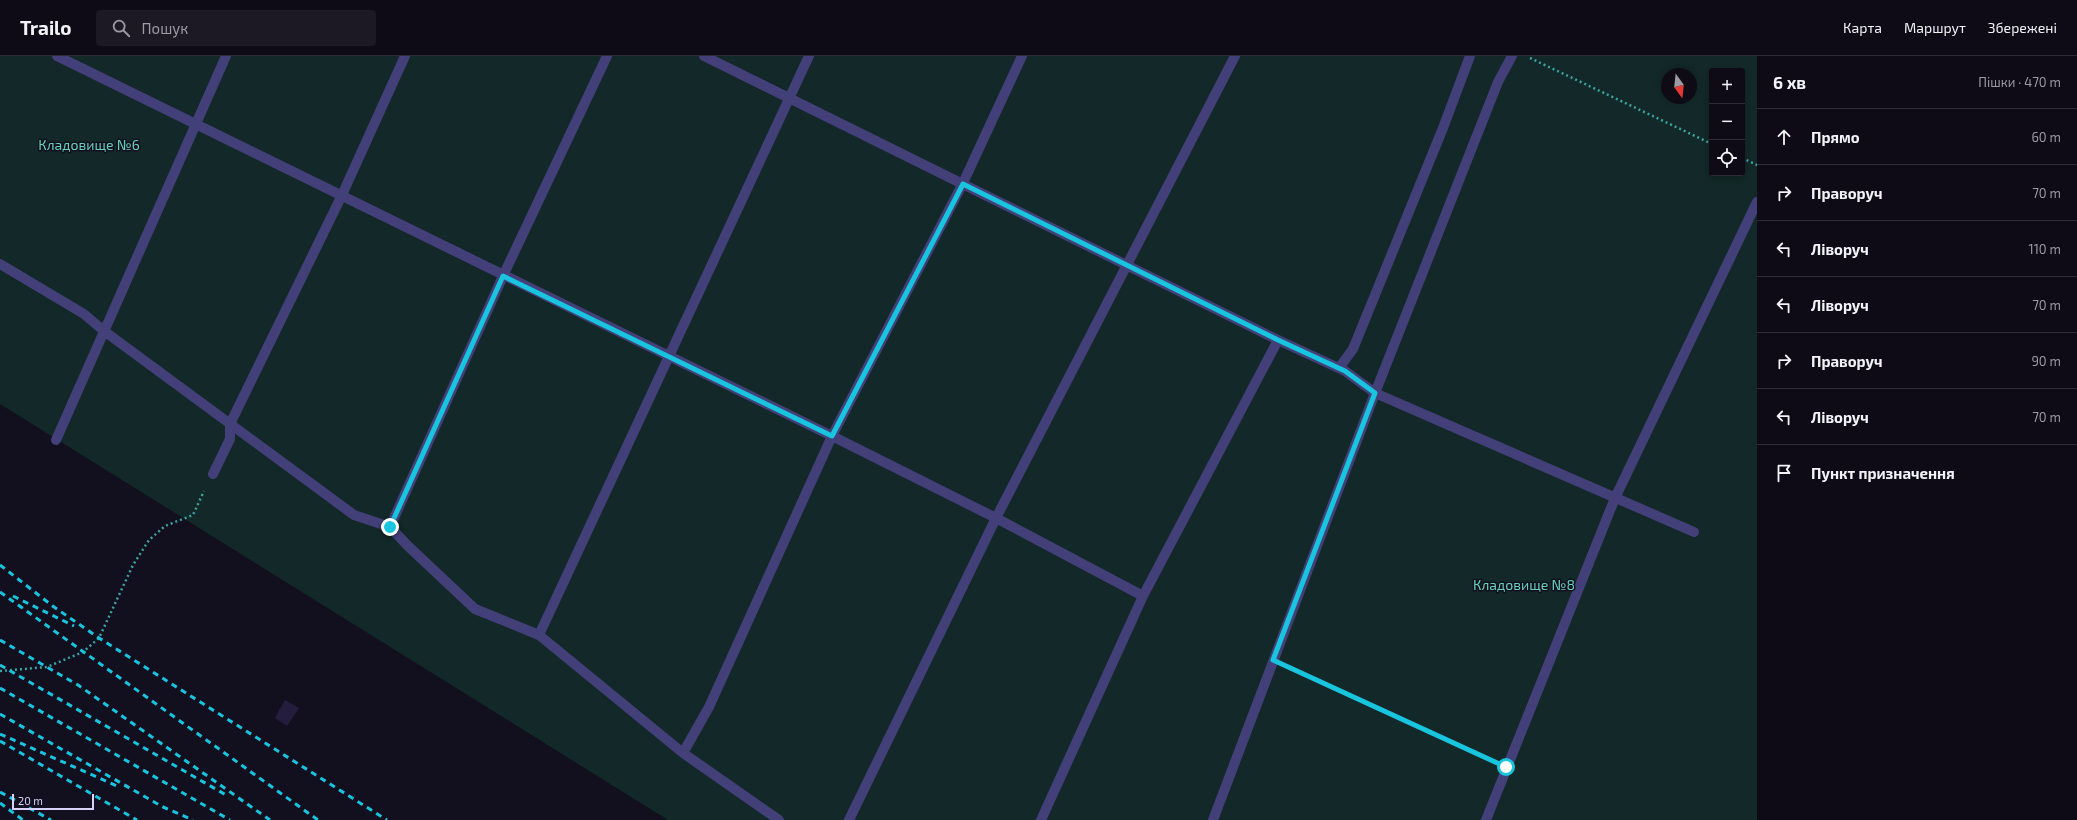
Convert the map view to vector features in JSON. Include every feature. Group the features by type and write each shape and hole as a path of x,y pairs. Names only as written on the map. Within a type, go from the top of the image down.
{"lane":[{"path":"57,56 832,436 996,518 1143,596"},
{"path":"56,440 195,123 226,56"},
{"path":"213,474 230,440 230,424 342,196 405,56"},
{"path":"390,527 503,276 607,56"},
{"path":"704,56 1278,340 1340,368 1375,393 1694,532"},
{"path":"539,635 789,98 810,56"},
{"path":"683,753 709,707 832,436 963,184 1022,56"},
{"path":"849,820 996,518 1234,56"},
{"path":"1340,368 1353,349 1443,128 1470,56"},
{"path":"1213,820 1375,393 1498,82 1512,56"},
{"path":"1486,820 1615,498 1757,202"},
{"path":"0,264 84,314 104,331 354,515 390,527 475,609 539,635 683,753 779,820"},
{"path":"1041,820 1143,596 1278,340"}],"path":[{"path":"1526,56 1709,143"},
{"path":"1745,159 1757,165"},
{"path":"0,671 47,667 84,652 100,638 133,565 149,540 165,526 193,515 213,474"},
{"path":"1273,660 1506,767"}],"green space":[{"path":"0,56 1757,56 1757,820 668,820 0,404"}],"building":[{"path":"285,700 299,708 287,726 275,718"}],"railway":[{"path":"0,565 54,607 99,638 387,820"},
{"path":"0,592 318,820"},
{"path":"13,596 74,626"},
{"path":"0,640 78,685 270,820"},
{"path":"0,665 226,795"},
{"path":"0,688 230,820"},
{"path":"0,714 163,807 193,820"},
{"path":"0,734 117,786"},
{"path":"0,741 137,820"},
{"path":"0,792 51,820"},
{"path":"0,803 23,820"}],"route":[{"path":"390,527 503,276 832,436 963,184 1278,340 1345,371 1375,393 1273,660 1506,767"}],"park label":[{"name":"Кладовище №6","path":"89,145"},
{"name":"Кладовище №8","path":"1524,585"}]}
